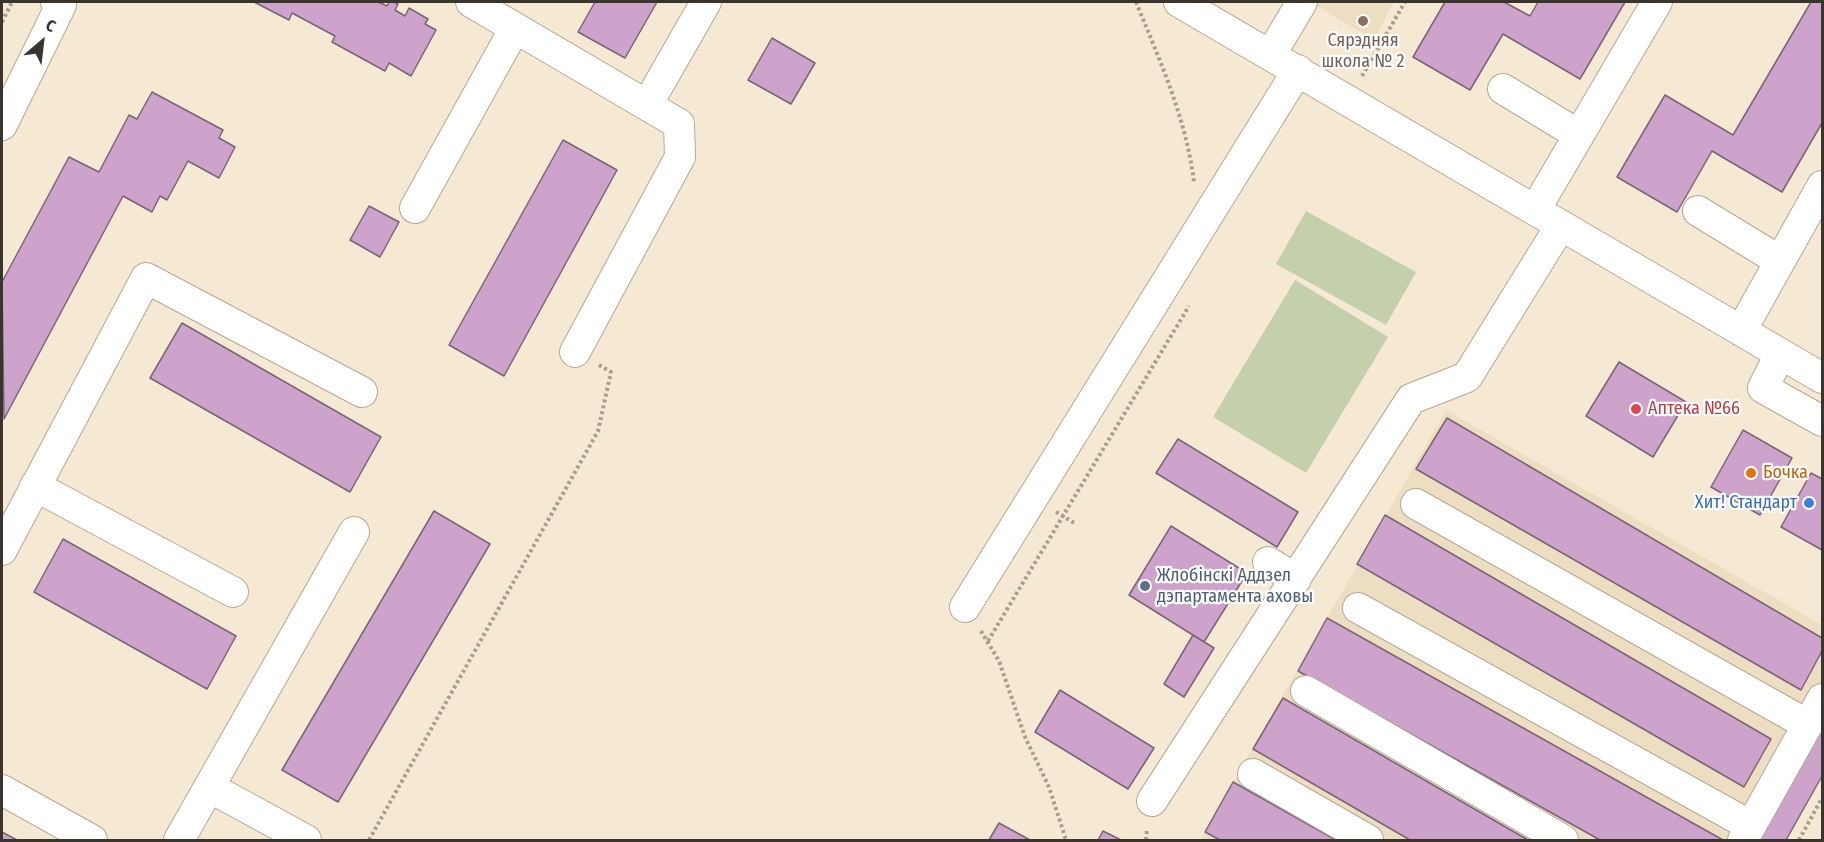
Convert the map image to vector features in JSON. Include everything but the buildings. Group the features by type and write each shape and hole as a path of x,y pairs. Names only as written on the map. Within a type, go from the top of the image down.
{"street":[{"path":"2,125 61,5 56,2"},
{"path":"471,2 679,124 680,157 574,352"},
{"path":"647,105 706,2"},
{"path":"1179,2 1822,378"},
{"path":"1271,54 1302,2"},
{"path":"1535,210 1658,2"},
{"path":"415,208 515,28"},
{"path":"965,607 1298,70"},
{"path":"1503,89 1579,135"},
{"path":"1741,331 1822,186"},
{"path":"1698,211 1780,261"},
{"path":"1152,801 1411,399 1467,377 1561,225"},
{"path":"2,550 146,278 362,392"},
{"path":"1780,354 1763,388 1822,421"},
{"path":"35,486 233,592"},
{"path":"1358,608 1747,833 1815,712 1416,504"},
{"path":"179,840 354,532"},
{"path":"1268,562 1296,579"},
{"path":"1306,691 1563,840"},
{"path":"1253,774 1368,840"},
{"path":"209,787 306,840"},
{"path":"2,790 92,840"}],"path":[{"path":"2,22 12,2"},
{"path":"1136,2 1174,94 1191,155 1200,227"},
{"path":"1348,99 1405,2"},
{"path":"988,641 1190,305"},
{"path":"369,840 598,431 611,372 574,352"},
{"path":"965,607 999,661 1025,737 1048,787 1066,840"},
{"path":"1799,840 1822,798"}],"shaded area":[{"name":"Сярэдняя школа № 2","path":"1310,2 1394,2 1374,40"},
{"path":"1446,410 1822,625 1822,776 1786,840 1200,840"}],"green space":[{"path":"1306,211 1416,272 1386,325 1276,264"},
{"path":"1295,280 1388,337 1306,473 1213,417"}],"place":[{"name":"Сярэдняя школа № 2","path":"1363,21"},
{"name":"Аптека №66","path":"1636,409"},
{"name":"Бочка","path":"1751,473"},
{"name":"Хит! Стандарт","path":"1809,503"},
{"name":"Жлобінскі Аддзел дэпартамента аховы","path":"1145,586"}]}
